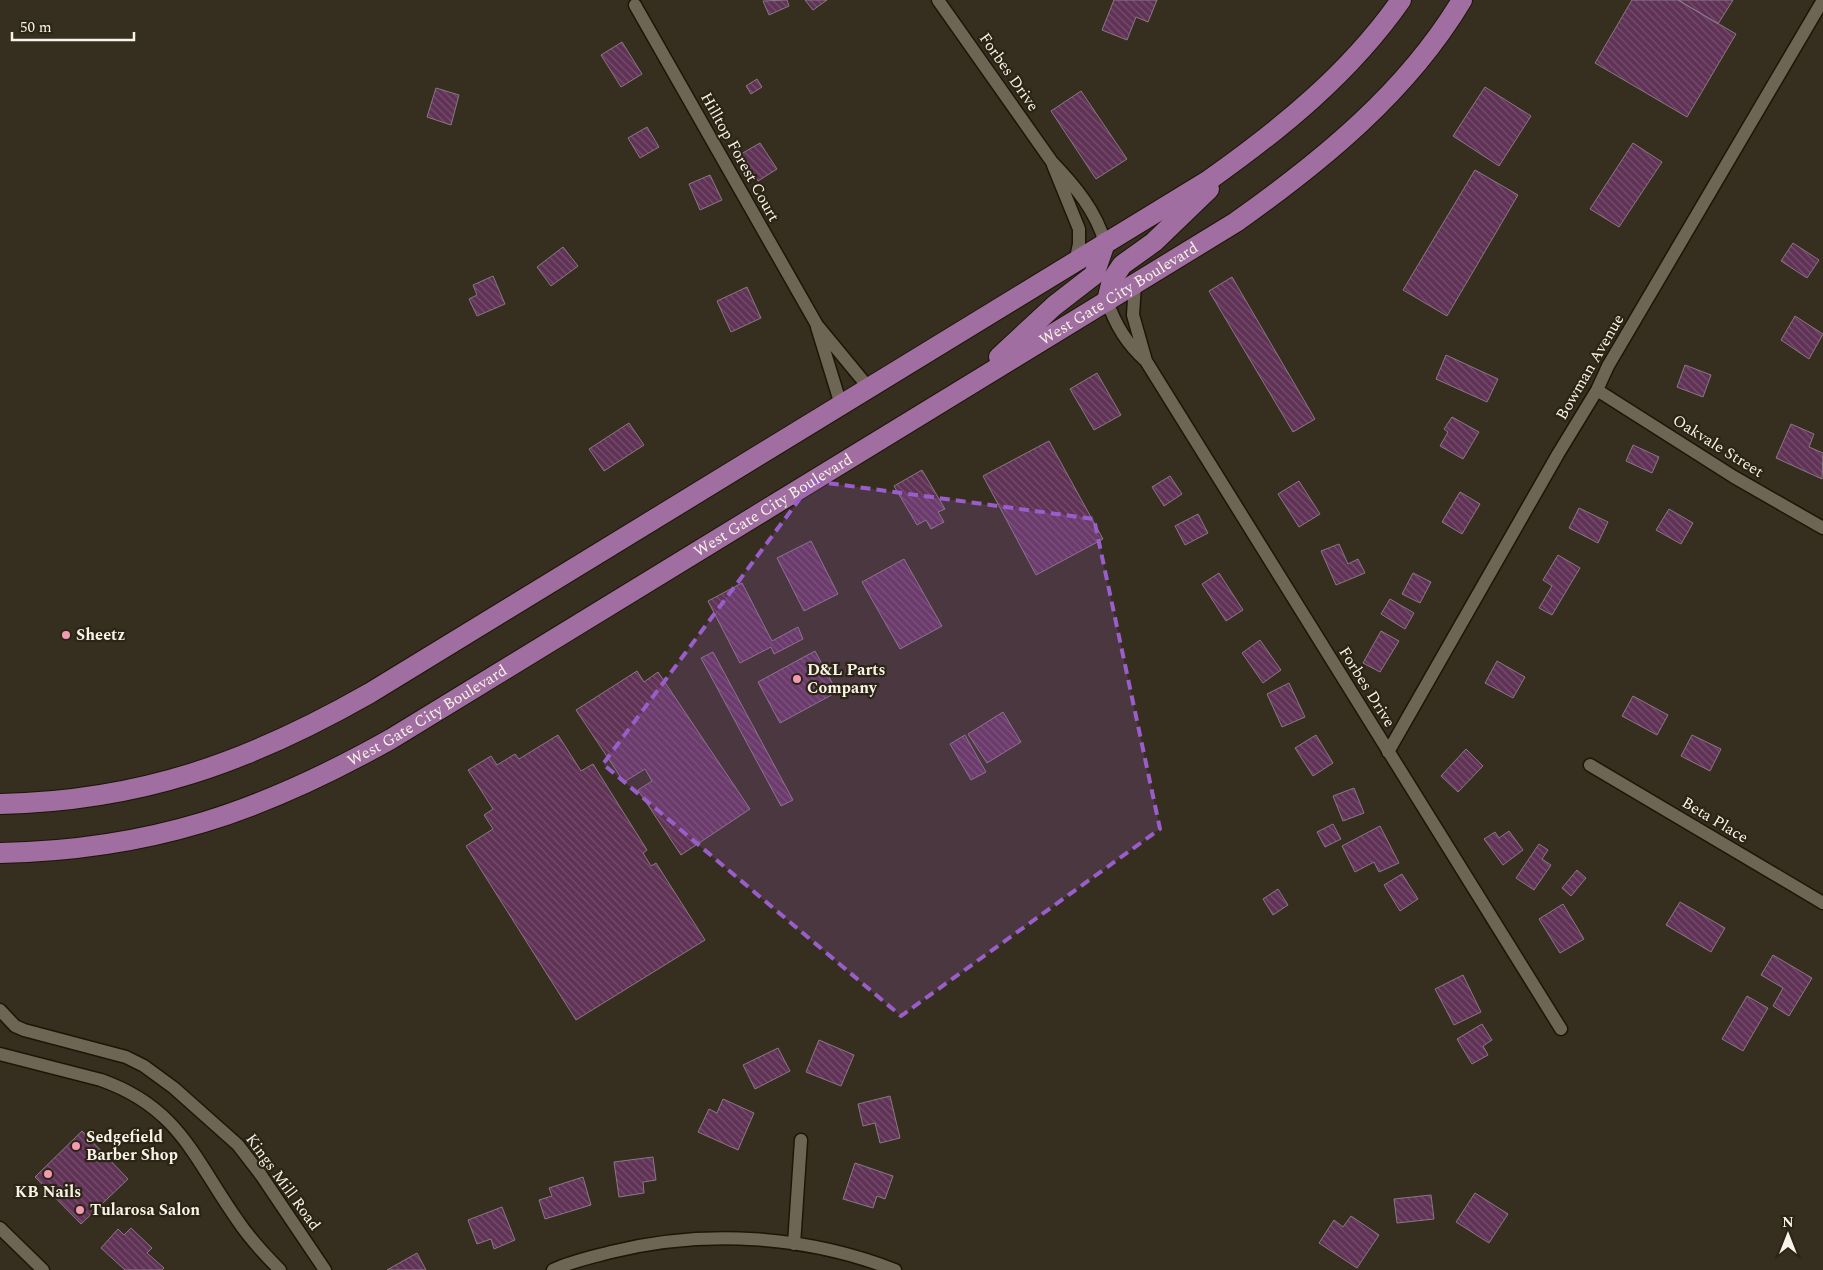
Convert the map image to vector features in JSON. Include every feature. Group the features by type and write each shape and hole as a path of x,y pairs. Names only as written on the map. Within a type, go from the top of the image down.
{"main road":[{"path":"0,804 61,801 143,788 213,768 290,736 370,693 1209,180 1245,155 1292,117 1334,78 1369,42 1401,0"},
{"name":"West Gate City Boulevard","path":"0,853 57,852 145,839 230,815 272,800 391,739 1236,222 1275,195 1345,138 1407,74 1462,0"},
{"path":"1106,301 1112,280 1122,265 1160,237 1245,155"},
{"path":"966,387 1054,306 1086,283 1099,266 1105,243"}],"street":[{"name":"Forbes Drive","path":"938,0 1052,162 1070,181 1100,223 1105,243"},
{"name":"Bowman Avenue","path":"1388,752 1558,454 1597,390 1608,366 1823,0"},
{"name":"Hilltop Forest Court","path":"635,5 816,325 869,388"},
{"name":"Forbes Drive","path":"1052,162 1079,230 1079,244 1075,262"},
{"name":"Forbes Drive","path":"1135,284 1133,314 1146,361 1561,1029"},
{"name":"Forbes Drive","path":"1106,301 1115,322 1130,347 1146,361"},
{"name":"Hilltop Forest Court","path":"816,325 841,405"},
{"name":"Oakvale Street","path":"1597,390 1734,477 1823,528"},
{"name":"Beta Place","path":"1590,764 1823,903"},
{"name":"Kings Mill Road","path":"0,1010 15,1026 24,1030 126,1057 144,1066 174,1088 238,1145 261,1174 326,1270"},
{"path":"0,1054 117,1085 146,1102 168,1121 194,1151 236,1219 250,1238 280,1270"},
{"path":"794,1244 801,1140"},
{"path":"0,1228 43,1270"},
{"path":"553,1270 583,1259 636,1246 690,1239 745,1238 823,1248 895,1270"}],"highlighted area":[{"path":"813,481 1094,519 1160,829 901,1016 603,764"}],"building":[{"path":"787,0 789,6 769,15 763,1"},
{"path":"805,0 827,0 813,10"},
{"path":"1114,0 1157,0 1148,22 1136,17 1127,40 1102,30"},
{"path":"1632,0 1678,0 1736,34 1687,117 1595,63"},
{"path":"1678,0 1733,0 1718,24"},
{"path":"622,42 642,74 621,87 601,55"},
{"path":"757,79 762,87 751,94 746,86"},
{"path":"1485,87 1531,116 1499,166 1453,136"},
{"path":"436,88 459,95 451,125 427,117"},
{"path":"1081,91 1127,159 1096,179 1051,111"},
{"path":"647,127 659,147 640,158 628,138"},
{"path":"760,143 777,169 758,181 741,154"},
{"path":"1633,143 1662,162 1619,227 1590,209"},
{"path":"1475,170 1518,195 1447,316 1403,290"},
{"path":"710,175 722,200 700,210 689,184"},
{"path":"1793,243 1819,260 1807,278 1781,261"},
{"path":"563,247 578,266 551,286 537,267"},
{"path":"493,276 505,304 477,316 469,299 477,295 473,285"},
{"path":"1232,277 1315,419 1293,432 1209,291"},
{"path":"747,287 761,318 731,332 717,301"},
{"path":"1795,316 1823,334 1809,359 1781,340"},
{"path":"1446,355 1498,379 1487,402 1436,379"},
{"path":"1685,365 1711,375 1703,397 1677,387"},
{"path":"1097,373 1121,415 1094,430 1070,389"},
{"path":"1452,417 1479,432 1463,459 1440,446 1448,432 1444,429"},
{"path":"629,423 644,445 604,471 589,449"},
{"path":"1791,424 1814,434 1809,447 1823,453 1822,479 1776,458"},
{"path":"1049,441 1103,539 1036,575 983,476"},
{"path":"1633,445 1659,457 1652,473 1626,461"},
{"path":"922,470 945,509 938,512 944,522 931,529 926,520 917,525 894,486"},
{"path":"1170,476 1182,494 1164,506 1152,487"},
{"path":"1299,481 1320,514 1299,527 1278,494"},
{"path":"1460,492 1480,504 1462,534 1442,522"},
{"path":"1579,508 1608,522 1598,543 1569,528"},
{"path":"1669,509 1693,523 1681,544 1656,530"},
{"path":"1198,514 1208,533 1185,545 1175,526"},
{"path":"811,541 838,594 804,611 777,558"},
{"path":"1339,544 1348,564 1358,559 1365,573 1336,585 1321,551"},
{"path":"1558,555 1580,568 1552,615 1539,608 1552,586 1543,580"},
{"path":"904,559 942,626 900,649 862,582"},
{"path":"1219,573 1243,610 1226,621 1202,584"},
{"path":"1413,573 1431,582 1420,603 1402,594"},
{"path":"742,583 772,641 798,627 803,639 774,654 771,647 740,663 708,601"},
{"path":"1390,599 1414,613 1405,629 1381,614"},
{"path":"1381,631 1399,641 1380,672 1363,663"},
{"path":"1260,640 1281,670 1263,683 1242,653"},
{"path":"815,651 837,692 780,723 758,682"},
{"path":"713,652 793,800 781,806 701,658"},
{"path":"1497,661 1525,677 1513,698 1485,683"},
{"path":"637,671 644,682 658,672 750,809 681,855 638,790 652,781 645,769 624,782 576,710"},
{"path":"1289,683 1305,717 1282,727 1267,694"},
{"path":"1633,696 1668,715 1657,735 1622,716"},
{"path":"1003,712 1021,742 987,763 968,734"},
{"path":"558,735 581,771 593,764 647,850 643,853 651,866 656,863 705,940 576,1020 466,846 493,829 484,815 493,809 468,770 491,756 497,765 515,754 519,759"},
{"path":"965,735 986,772 971,780 950,744"},
{"path":"1316,735 1333,763 1313,776 1295,748"},
{"path":"1692,735 1721,749 1710,771 1681,756"},
{"path":"1466,749 1483,766 1458,792 1441,776"},
{"path":"1354,788 1364,813 1343,821 1333,796"},
{"path":"1333,824 1341,839 1325,847 1317,832"},
{"path":"1380,826 1399,863 1379,872 1374,862 1355,872 1342,846"},
{"path":"1509,831 1523,850 1503,865 1484,839 1495,832 1499,838"},
{"path":"1539,844 1548,850 1542,859 1551,865 1534,890 1516,878"},
{"path":"1577,870 1586,878 1571,896 1562,888"},
{"path":"1402,874 1418,899 1400,911 1384,885"},
{"path":"1278,889 1288,905 1273,915 1263,899"},
{"path":"1680,902 1725,928 1711,952 1666,925"},
{"path":"1563,904 1584,939 1560,953 1539,919"},
{"path":"1773,955 1812,978 1789,1016 1773,1006 1783,988 1761,975"},
{"path":"1463,975 1481,1012 1454,1025 1435,989"},
{"path":"1747,996 1768,1008 1743,1051 1722,1039"},
{"path":"1482,1024 1492,1040 1483,1046 1488,1055 1472,1064 1457,1039"},
{"path":"819,1040 854,1055 841,1086 806,1072"},
{"path":"778,1048 790,1071 755,1089 743,1065"},
{"path":"890,1096 900,1138 880,1143 875,1123 863,1126 858,1104"},
{"path":"723,1099 754,1113 738,1150 698,1132 709,1109 717,1113"},
{"path":"82,1131 128,1179 81,1224 35,1177"},
{"path":"653,1157 656,1180 643,1182 644,1193 619,1197 614,1162"},
{"path":"855,1163 893,1176 885,1199 877,1196 873,1208 843,1199"},
{"path":"583,1177 591,1205 545,1219 539,1200 552,1196 549,1188"},
{"path":"1475,1193 1508,1214 1489,1243 1456,1222"},
{"path":"1431,1195 1434,1219 1397,1223 1394,1199"},
{"path":"502,1207 515,1240 494,1249 491,1239 477,1244 468,1220"},
{"path":"1351,1216 1379,1235 1357,1268 1319,1243 1334,1220 1343,1227"},
{"path":"131,1228 152,1248 147,1253 164,1268 162,1270 125,1270 101,1248 118,1229 124,1235"},
{"path":"417,1253 426,1270 387,1270"}],"place":[{"name":"Sheetz","path":"66,635"},
{"name":"D&L Parts Company","path":"797,679"},
{"name":"Sedgefield Barber Shop","path":"76,1146"},
{"name":"KB Nails","path":"48,1174"},
{"name":"Tularosa Salon","path":"80,1210"}]}
